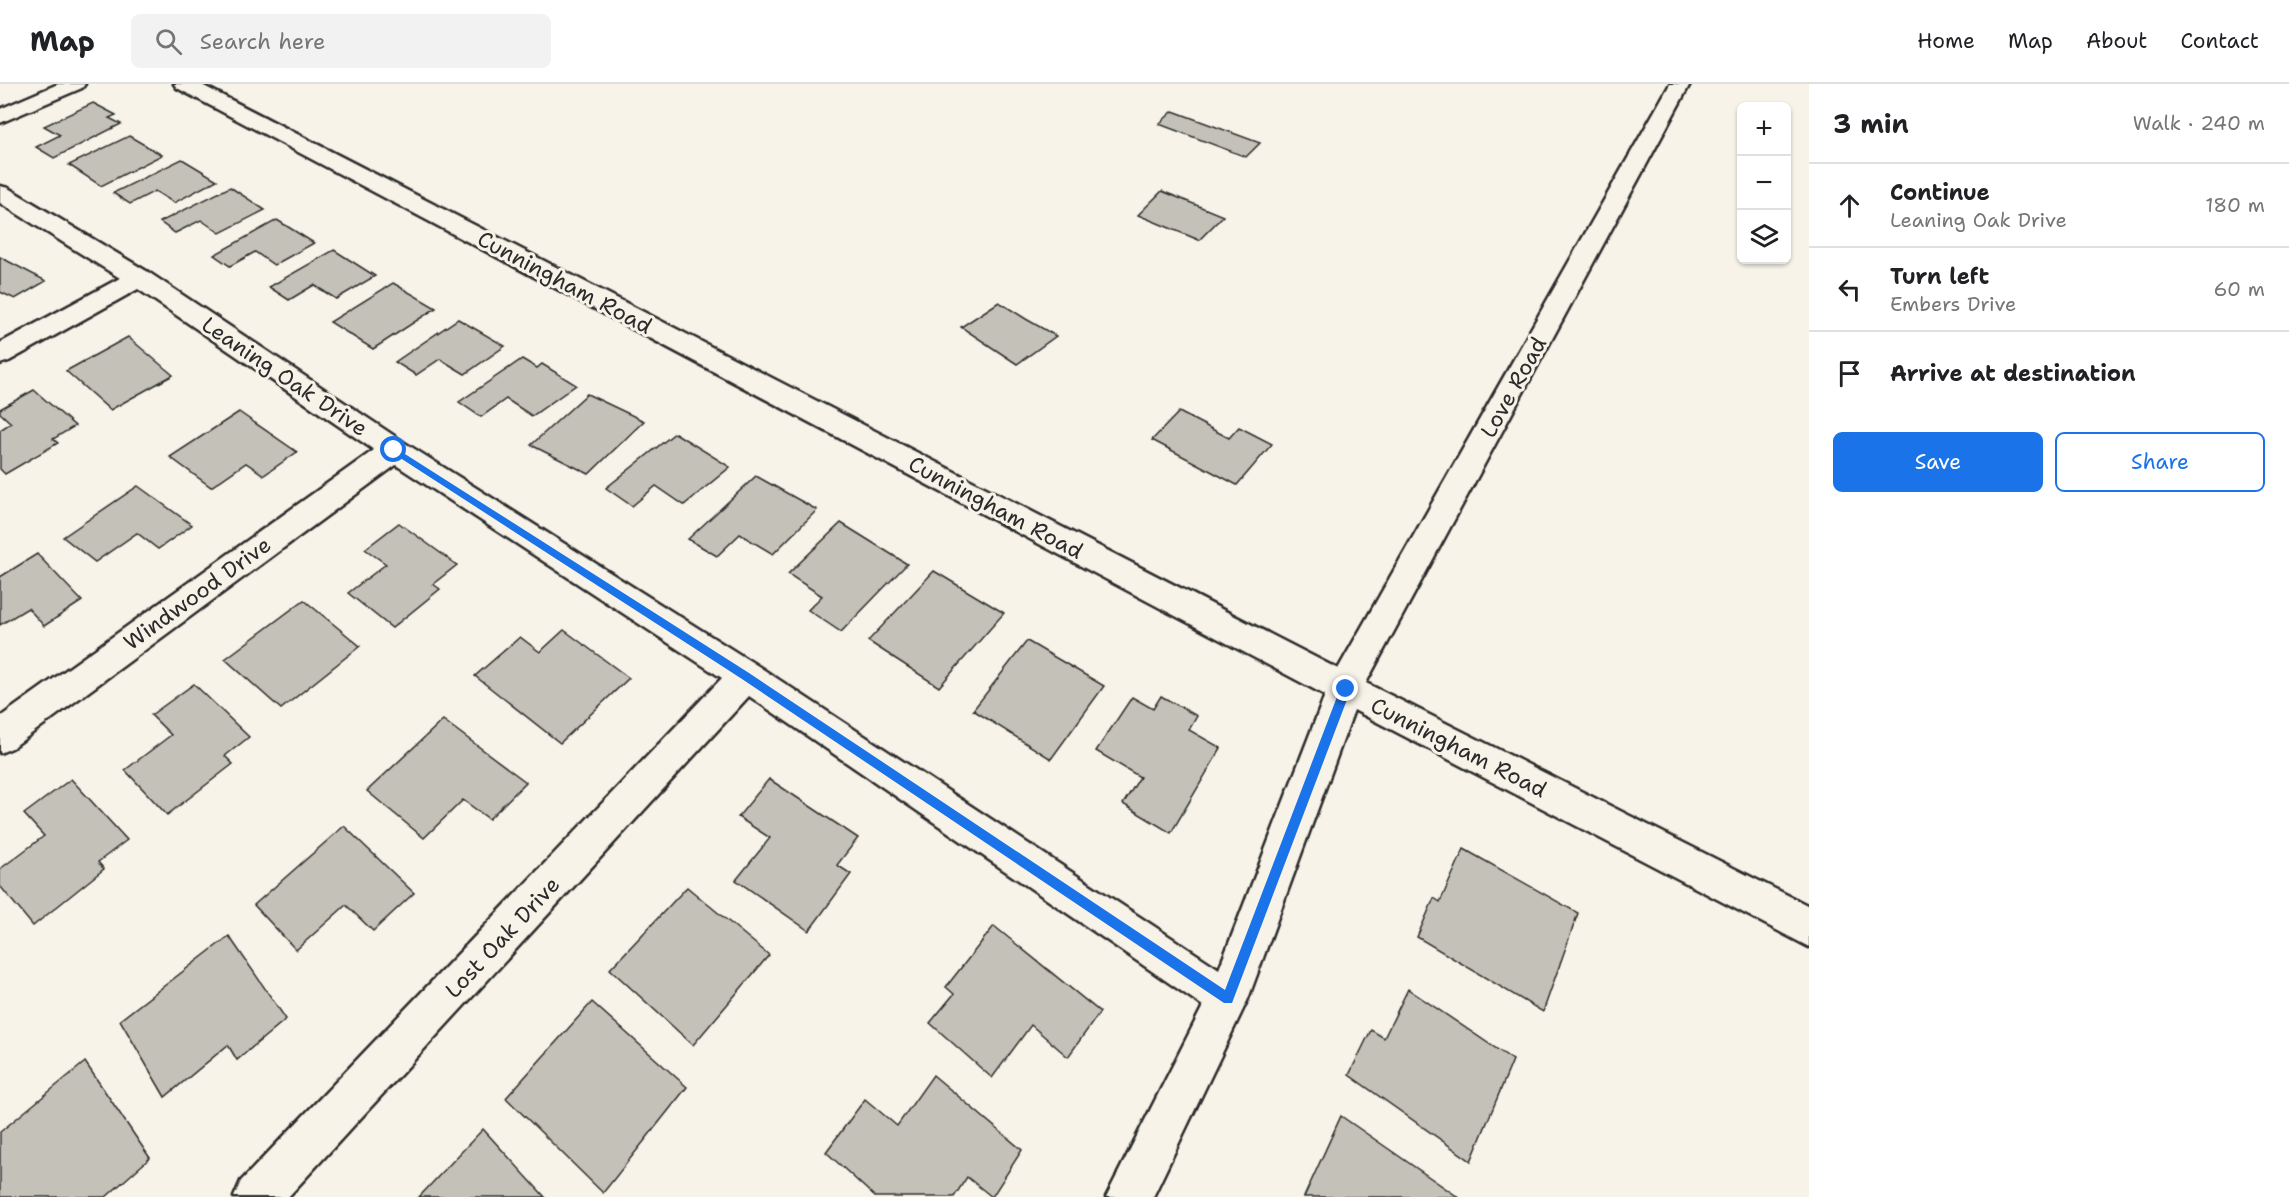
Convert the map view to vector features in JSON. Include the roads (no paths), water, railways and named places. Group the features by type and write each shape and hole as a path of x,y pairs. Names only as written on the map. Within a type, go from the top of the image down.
{"street":[{"path":"0,117 75,84"},
{"name":"Cunningham Road","path":"184,84 1346,689 1809,927"},
{"name":"Love Road","path":"1129,1197 1228,999 1346,689 1680,84"},
{"name":"Leaning Oak Drive","path":"0,193 139,278 394,450 746,676 1228,999"},
{"path":"0,355 139,278"},
{"name":"Windwood Drive","path":"0,737 394,450"},
{"name":"Lost Oak Drive","path":"257,1197 746,676"}]}
